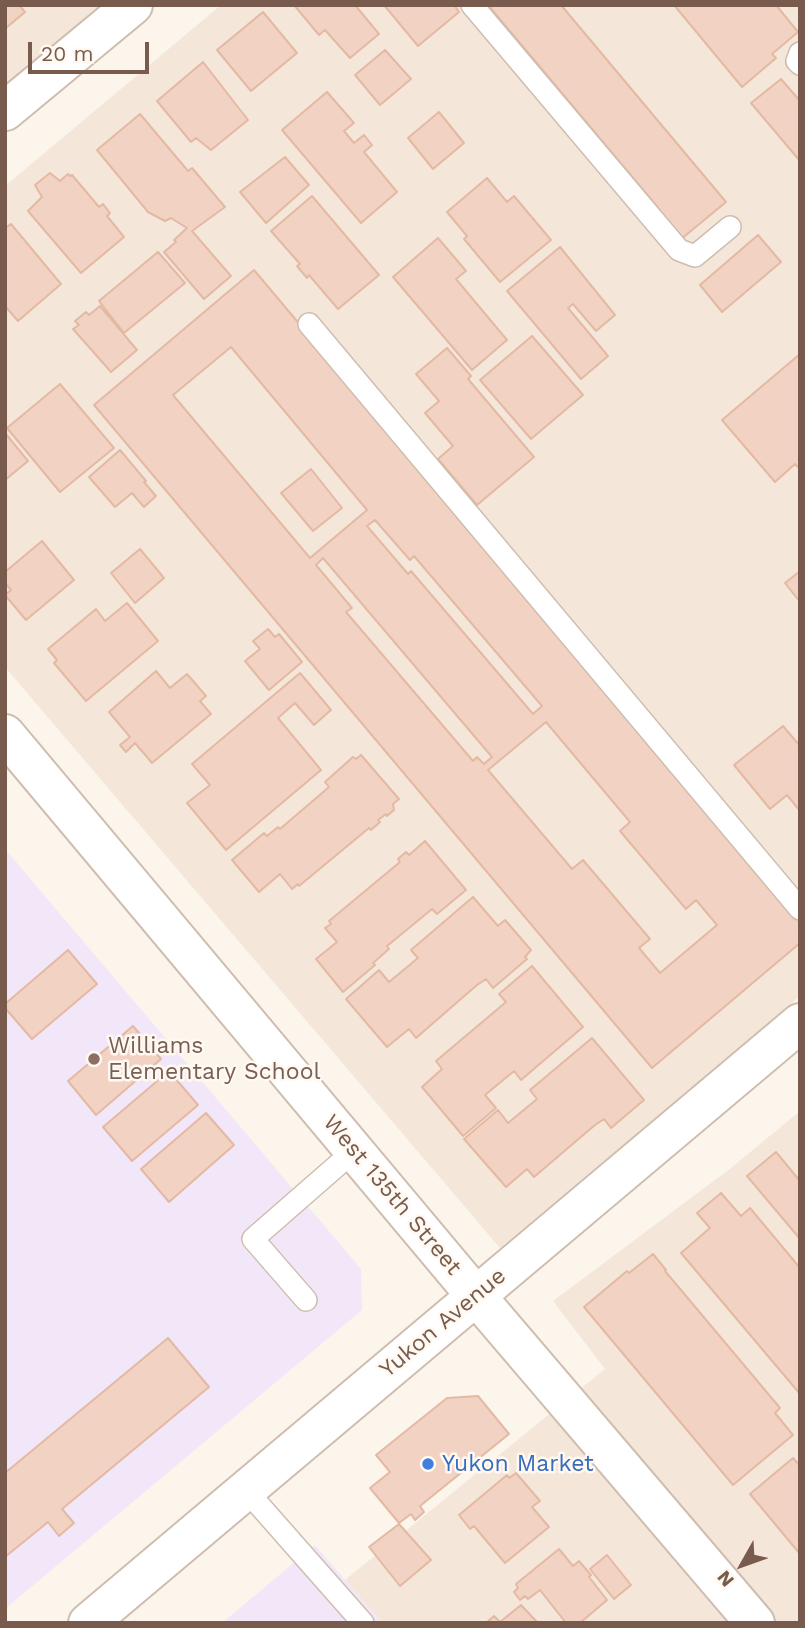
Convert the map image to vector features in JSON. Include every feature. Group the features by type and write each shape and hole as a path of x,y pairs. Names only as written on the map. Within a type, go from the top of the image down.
{"street":[{"path":"5,111 132,5"},
{"name":"West 135th Street","path":"5,734 476,1296 755,1623"},
{"name":"Yukon Avenue","path":"88,1623 800,1023"}],"lane":[{"path":"472,5 679,250 695,256 730,227"},
{"path":"800,53 797,61 800,64"},
{"path":"309,324 800,909"},
{"path":"306,1300 253,1239 355,1150"},
{"path":"245,1489 363,1623"}],"shaded area":[{"path":"5,5 100,5 5,85"},
{"path":"221,5 800,5 800,996 500,1248 5,667 5,186"},
{"name":"Williams Elementary School","path":"5,849 361,1269 362,1310 5,1609"},
{"path":"800,1111 800,1623 382,1623 345,1580 605,1369 553,1301 731,1168"},
{"path":"315,1545 382,1623 222,1623"}],"building":[{"path":"5,5 19,5 25,12 6,28"},
{"path":"294,5 355,5 379,34 350,58 325,30 319,35"},
{"path":"384,5 454,5 459,12 418,46"},
{"path":"488,5 561,5 726,202 680,240 656,212 659,209"},
{"path":"674,5 776,5 798,32 772,54 776,58 742,87"},
{"path":"263,12 297,53 251,91 217,50"},
{"path":"385,50 411,79 380,105 355,75"},
{"path":"203,62 248,120 211,150 196,138 191,142 157,101"},
{"path":"781,79 800,101 800,161 751,103"},
{"path":"327,92 354,123 344,131 354,143 364,135 372,145 364,152 397,192 361,223 282,130"},
{"path":"439,112 464,143 433,169 408,138"},
{"path":"140,114 188,171 192,168 225,207 192,231 231,276 204,299 164,252 187,228 171,218 165,221 148,212 97,150"},
{"path":"285,157 309,185 266,223 240,192"},
{"path":"50,173 60,181 68,174 72,175 99,207 103,204 110,213 107,216 124,237 81,273 28,211 42,197 35,185"},
{"path":"487,178 507,202 514,196 551,240 500,282 464,239 467,236 447,212"},
{"path":"312,196 379,275 338,309 309,275 307,278 297,266 300,264 271,231"},
{"path":"11,224 61,284 18,321 5,306 5,228"},
{"path":"758,235 781,262 722,312 700,285"},
{"path":"438,238 466,271 456,279 507,340 472,370 393,277"},
{"path":"560,247 615,315 596,331 573,304 568,308 608,356 581,379 507,291"},
{"path":"158,252 185,283 124,333 99,301"},
{"path":"254,270 800,919 800,943 652,1068 94,405","holes":["231,347 367,510 310,558 173,395","375,520 410,560 414,556 542,706 533,714 411,571 408,574 367,526","323,558 492,757 484,764 477,757 473,761 346,612 352,608 316,565","546,722 630,822 620,831 686,909 696,900 717,925 660,973 639,948 650,939 583,860 572,869 488,770"]},
{"path":"100,306 137,350 111,372 73,329 79,325 75,321"},
{"path":"532,336 583,395 531,439 480,380"},
{"path":"447,348 471,376 468,379 534,457 477,505 438,459 453,446 425,413 439,401 416,374"},
{"path":"800,354 800,469 795,464 775,482 722,420"},
{"path":"60,384 114,448 60,492 7,428"},
{"path":"5,433 28,461 5,480"},
{"path":"120,450 156,496 144,507 132,493 115,507 89,477"},
{"path":"311,469 342,508 313,531 281,493"},
{"path":"42,541 74,580 26,620 5,595 11,590 5,583 5,572"},
{"path":"140,549 164,578 135,603 111,573"},
{"path":"800,571 800,602 785,583"},
{"path":"127,603 158,641 86,701 54,663 57,660 48,649 96,609 105,621"},
{"path":"268,629 275,637 279,634 302,662 269,690 245,661 260,649 253,641"},
{"path":"156,671 170,688 187,674 206,696 200,701 211,714 152,763 135,743 126,752 120,745 130,737 109,712"},
{"path":"300,673 331,710 314,725 295,703 278,718 321,770 226,850 187,803 210,785 192,764"},
{"path":"783,726 800,746 800,811 787,795 770,809 734,765"},
{"path":"361,755 399,799 393,804 394,810 378,820 380,822 371,830 369,828 299,886 298,884 292,889 280,874 259,892 232,860 264,833 267,836 278,827 280,829 329,787 325,782 353,757 356,759"},
{"path":"425,841 466,890 437,914 432,909 387,946 389,949 373,963 375,965 343,992 316,959 337,942 325,928 331,924 329,921 400,862 398,859 406,852 409,855"},
{"path":"473,897 498,926 505,920 531,950 525,957 527,959 493,988 486,979 477,985 416,1038 409,1029 387,1047 346,999 379,970 389,982 418,958 411,950"},
{"path":"68,950 97,984 32,1039 5,1008 5,1004"},
{"path":"532,966 583,1027 521,1080 514,1071 485,1095 496,1108 463,1136 422,1087 442,1069 436,1061 506,1002 499,994"},
{"path":"133,1026 161,1059 96,1115 68,1081"},
{"path":"592,1038 644,1100 611,1128 604,1119 595,1125 534,1177 527,1169 506,1187 464,1139 498,1110 508,1123 537,1099 530,1090"},
{"path":"169,1071 198,1105 132,1161 103,1127"},
{"path":"206,1113 234,1145 169,1202 141,1169"},
{"path":"776,1152 800,1181 800,1239 747,1176"},
{"path":"721,1193 741,1216 750,1208 800,1268 800,1394 681,1253 710,1228 697,1213"},
{"path":"653,1254 780,1408 775,1413 793,1435 733,1485 584,1307 627,1271 629,1273"},
{"path":"168,1338 209,1387 62,1509 74,1523 59,1536 48,1522 5,1557 5,1473"},
{"name":"Yukon Market","path":"478,1396 509,1434 420,1506 424,1512 415,1520 411,1514 399,1523 370,1488 390,1472 376,1455 447,1398"},
{"path":"793,1458 800,1466 800,1554 750,1494"},
{"path":"516,1473 540,1501 532,1507 549,1527 505,1563 474,1526 470,1529 459,1515 507,1475 509,1478"},
{"path":"399,1524 431,1560 400,1586 369,1547"},
{"path":"559,1549 573,1566 579,1561 607,1600 580,1623 566,1623 540,1590 528,1599 525,1596 520,1600 514,1592 518,1588 516,1584"},
{"path":"607,1555 631,1585 614,1599 590,1569"},
{"path":"521,1605 538,1623 486,1623 494,1616 500,1622"}],"place":[{"name":"Williams Elementary School","path":"94,1059"},
{"name":"Yukon Market","path":"428,1464"}]}
